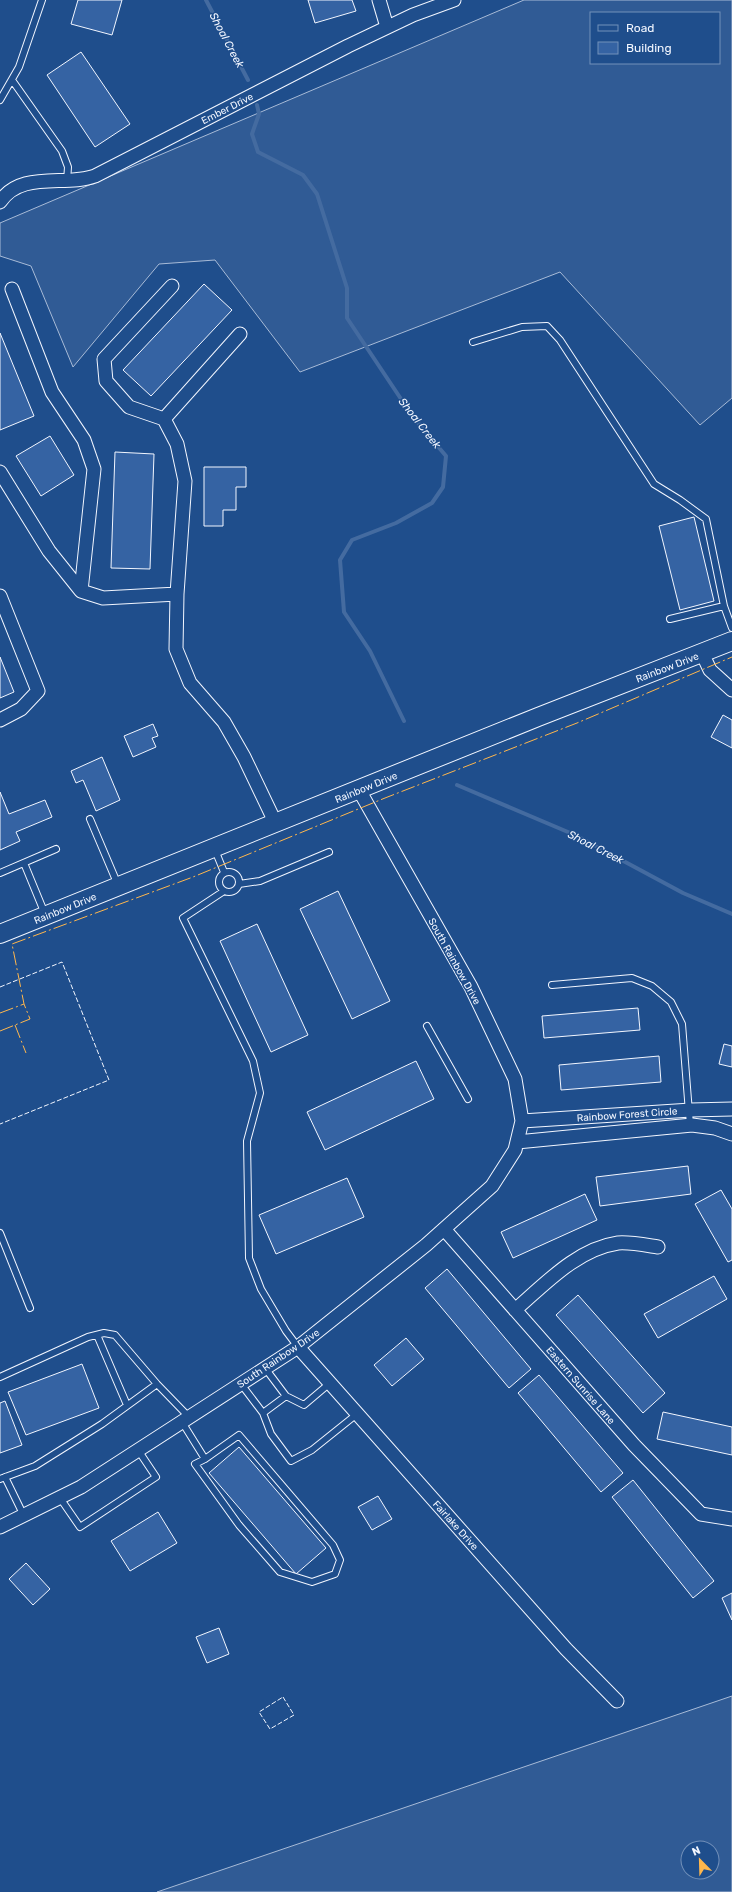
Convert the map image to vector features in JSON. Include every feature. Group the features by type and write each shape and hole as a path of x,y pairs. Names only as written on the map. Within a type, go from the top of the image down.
{"street":[{"path":"379,0 387,27"},
{"name":"Ember Drive","path":"2,195 22,184 39,180 83,180 95,176 387,27 413,15 454,0"},
{"path":"172,286 104,359 106,381 129,407 164,419 177,444 185,481 177,594 176,649 190,683 224,722 244,757 276,824"},
{"path":"12,289 52,392 84,440 94,469 81,591"},
{"path":"164,419 240,334"},
{"path":"0,472 49,551 81,591 103,598 177,594"},
{"path":"0,596 38,691 21,709 0,720"},
{"name":"Rainbow Drive","path":"0,934 732,641"},
{"path":"702,653 710,670 732,690"},
{"name":"South Rainbow Drive","path":"0,1527 81,1487 241,1384 264,1367 298,1347 426,1246 492,1186 515,1150 522,1121 515,1079 471,987 359,790"},
{"name":"Rainbow Forest Circle","path":"522,1121 688,1110 732,1109"},
{"path":"517,1142 690,1125 715,1128 732,1134"},
{"name":"Eastern Sunrise Lane","path":"444,1229 634,1445 701,1514 732,1519"},
{"path":"516,1310 548,1281 587,1252 618,1243 658,1246"},
{"name":"Fairlake Drive","path":"298,1347 561,1643 617,1701"}],"lane":[{"path":"0,100 19,67 42,0"},
{"path":"12,80 62,151 68,167 67,181"},
{"path":"473,342 522,327 547,326 560,340 654,484 680,500 706,519 724,606 732,628"},
{"path":"670,619 724,606"},
{"path":"90,819 119,887"},
{"path":"0,873 56,849"},
{"path":"214,849 224,872"},
{"path":"298,1347 286,1331 260,1289 249,1258 247,1141 260,1093 253,1061 184,918 224,891 233,891 239,884 260,881 329,852"},
{"path":"24,863 46,916"},
{"path":"224,872 233,873 239,880 239,884"},
{"path":"224,872 219,879 220,888 224,891"},
{"path":"552,985 632,978 652,986 671,1002 682,1024 690,1125"},
{"path":"426,1026 468,1099"},
{"path":"0,1233 30,1308"},
{"path":"0,1377 88,1337 104,1333 115,1335 185,1419 205,1460"},
{"path":"97,1334 127,1405"},
{"path":"264,1367 286,1396 304,1405 330,1383"},
{"path":"24,1516 2,1478 35,1466 102,1424 157,1384"},
{"path":"241,1384 263,1413 271,1434 291,1461 312,1450 357,1414"},
{"path":"263,1413 286,1396"},
{"path":"239,1435 333,1545 340,1560 334,1574 312,1582 280,1572 239,1525 195,1464 205,1460 239,1435"},
{"path":"60,1498 80,1527 156,1477 138,1450"}],"shaded area":[{"path":"524,0 732,0 732,398 700,425 560,272 300,372 215,260 159,264 73,367 31,266 0,256 0,223"},
{"path":"732,1696 732,1892 157,1892"}],"building":[{"path":"78,0 122,0 112,35 71,24"},
{"path":"308,0 352,0 356,11 315,23"},
{"path":"81,52 130,124 95,147 47,75"},
{"path":"204,284 232,310 151,396 123,370"},
{"path":"0,333 34,416 0,430"},
{"path":"50,436 74,475 41,496 16,456"},
{"path":"115,452 154,454 150,569 111,568"},
{"path":"204,467 246,467 246,487 236,487 236,510 223,510 223,526 204,526"},
{"path":"694,517 714,601 680,610 659,526"},
{"path":"0,657 14,692 0,698"},
{"path":"723,715 732,720 732,748 711,737"},
{"path":"153,724 158,736 152,738 156,747 133,757 124,736"},
{"path":"102,757 120,800 96,811 83,780 76,783 71,771"},
{"path":"0,792 9,814 45,800 52,817 16,832 20,841 0,850"},
{"path":"338,891 390,1001 352,1019 300,909"},
{"path":"257,924 308,1035 271,1052 220,941"},
{"path":"638,1008 640,1030 544,1038 542,1016"},
{"path":"724,1044 732,1046 732,1067 719,1064"},
{"path":"659,1056 661,1082 561,1090 559,1065"},
{"path":"416,1061 434,1099 325,1150 307,1112"},
{"path":"688,1166 691,1194 600,1206 596,1177"},
{"path":"347,1178 364,1217 276,1254 259,1215"},
{"path":"721,1190 732,1209 732,1260 728,1262 695,1204"},
{"path":"585,1194 597,1220 513,1258 501,1232"},
{"path":"447,1269 531,1369 509,1388 425,1288"},
{"path":"714,1276 727,1299 658,1338 644,1314"},
{"path":"578,1295 665,1393 643,1413 556,1315"},
{"path":"406,1338 424,1359 392,1386 374,1365"},
{"path":"82,1364 99,1408 26,1435 8,1392"},
{"path":"539,1375 623,1473 601,1492 518,1393"},
{"path":"5,1401 22,1445 0,1453 0,1403"},
{"path":"663,1412 732,1427 732,1455 657,1439"},
{"path":"239,1447 326,1548 296,1574 209,1473"},
{"path":"633,1480 714,1581 693,1598 612,1497"},
{"path":"378,1496 392,1519 372,1530 358,1507"},
{"path":"158,1512 177,1543 130,1571 111,1541"},
{"path":"26,1563 50,1589 33,1605 9,1579"},
{"path":"732,1593 732,1620 722,1598"},
{"path":"219,1628 229,1654 207,1663 196,1637"}],"waterway":[{"name":"Shoal Creek","path":"206,0 248,80"},
{"name":"Shoal Creek","path":"257,105 259,114 252,134 258,152 303,175 317,194 347,288 347,318 413,417 446,456 443,487 432,503 396,523 352,540 340,560 344,612 370,651 404,721"},
{"name":"Shoal Creek","path":"457,785 575,835 683,893 732,914"}],"fence":[{"path":"0,987 62,962 109,1080 0,1124"},
{"path":"283,1697 294,1715 270,1729 259,1712 283,1697"}],"power":[{"path":"0,1031 30,1019 24,1004 12,944 193,877 385,798 577,723 732,657"},
{"path":"0,1013 24,1004"},
{"path":"15,1025 26,1053"}]}
